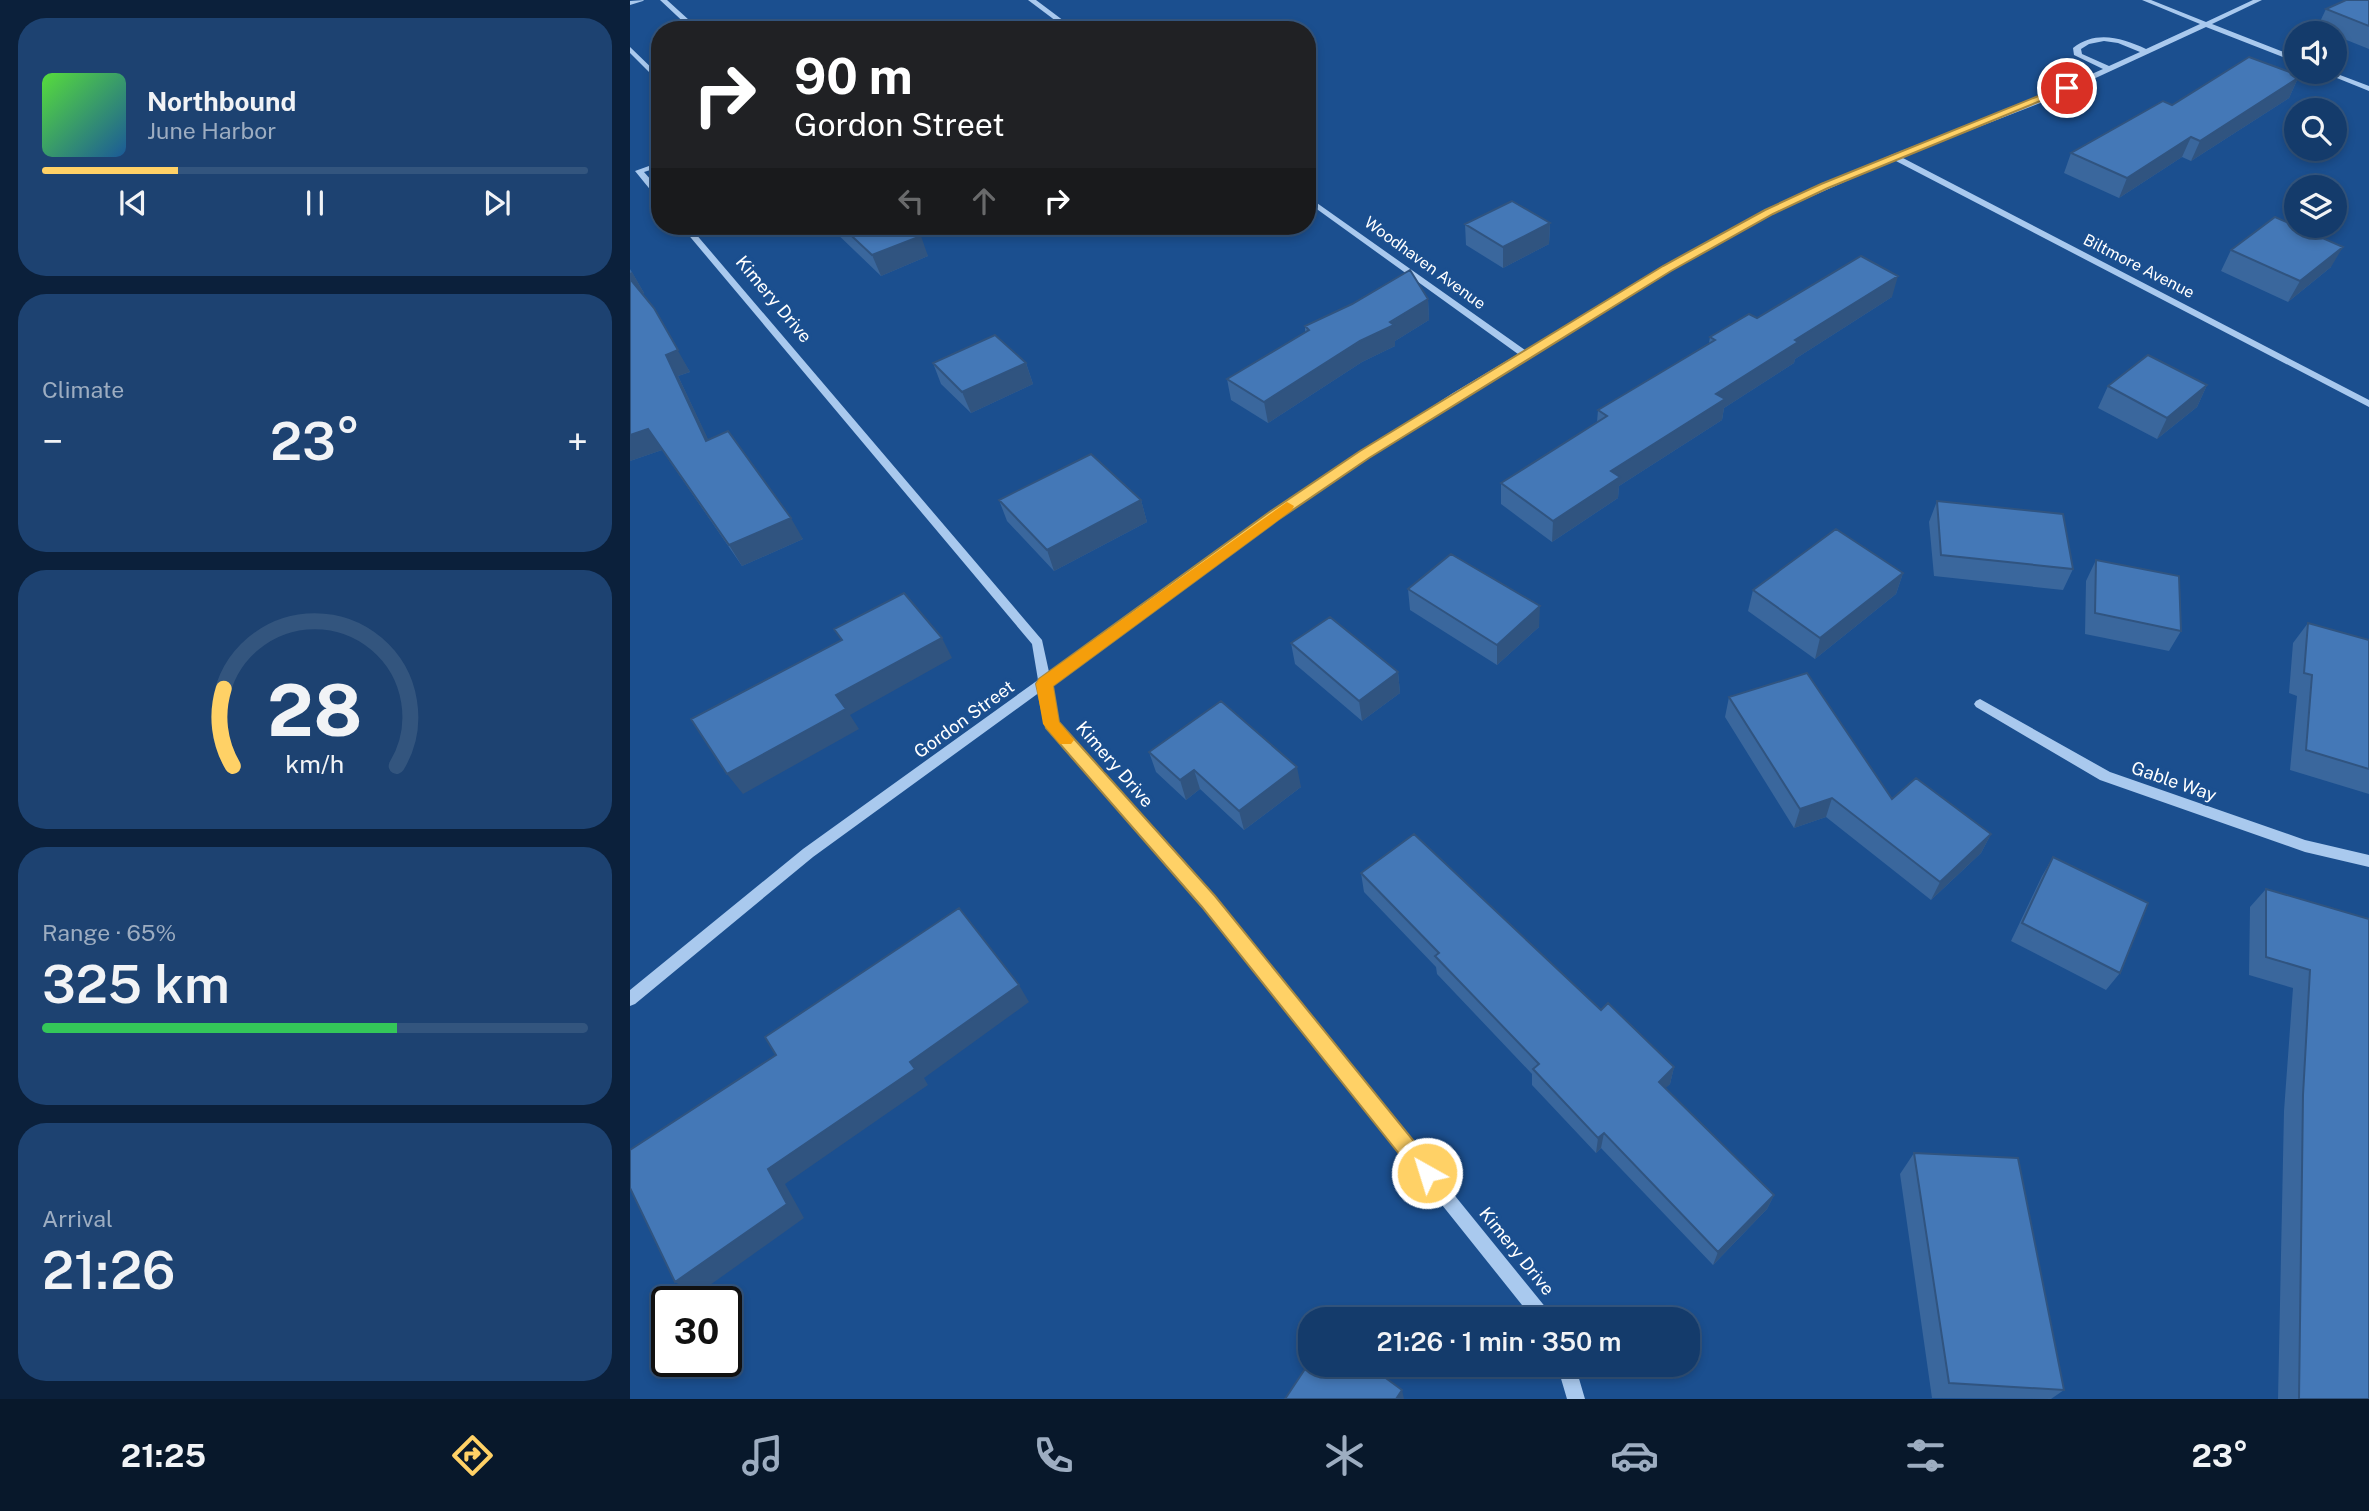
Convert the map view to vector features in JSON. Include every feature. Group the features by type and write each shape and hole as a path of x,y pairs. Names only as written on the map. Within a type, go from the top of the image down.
{"street":[{"path":"630,3 641,0"},
{"path":"663,0 687,21"},
{"path":"1031,0 1060,21"},
{"path":"2146,0 2284,55"},
{"name":"Gordon Street","path":"630,999 808,853 1273,516 1525,354 1769,212 1894,157 2045,98 2259,0"},
{"path":"2109,69 2078,55 2077,48 2105,37 2117,38 2147,52"},
{"path":"630,48 651,71"},
{"path":"2347,80 2369,89"},
{"name":"Biltmore Avenue","path":"1894,157 2369,404"},
{"path":"651,167 639,171 651,185"},
{"name":"Woodhaven Avenue","path":"1316,204 1525,354"},
{"name":"Kimery Drive","path":"693,235 1038,643 1051,724 1208,902 1535,1307"},
{"name":"Gable Way","path":"1980,704 2105,776 2305,846 2369,861"},
{"path":"1570,1377 1577,1399"}],"building":[{"path":"2346,0 2369,0 2369,26 2326,9"},
{"path":"2249,57 2284,70 2284,84 2289,84 2200,141 2191,137 2127,178 2071,153 2163,101 2172,105"},
{"path":"1512,201 1550,223 1503,247 1465,224"},
{"path":"2275,217 2284,221 2284,238 2323,238 2343,247 2300,281 2231,250"},
{"path":"851,235 921,236 872,255"},
{"path":"1861,256 1898,276 1795,340 1798,342 1716,394 1725,399 1611,471 1620,477 1553,521 1501,483 1607,416 1598,410 1715,340 1710,337 1749,314 1757,318"},
{"path":"1410,270 1428,299 1390,322 1394,325 1360,341 1264,402 1227,379 1309,330 1305,326 1352,304"},
{"path":"630,279 654,308 678,350 666,355 706,441 728,431 791,518 729,545 648,429 630,435"},
{"path":"995,335 1026,363 962,392 933,363"},
{"path":"2148,355 2207,385 2167,418 2108,386"},
{"path":"1091,454 1141,500 1047,550 999,500"},
{"path":"1937,501 2063,514 2073,569 1941,555"},
{"path":"1836,529 1903,573 1820,638 1753,590"},
{"path":"1451,554 1540,606 1497,645 1408,589"},
{"path":"2096,560 2179,576 2181,631 2095,613"},
{"path":"904,593 942,638 836,695 846,709 727,774 691,719 842,640 834,629"},
{"path":"1330,617 1398,672 1359,701 1291,643"},
{"path":"2308,623 2369,640 2369,769 2306,750 2312,675 2304,673"},
{"path":"1807,673 1892,799 1916,778 1991,834 1940,882 1832,798 1800,809 1729,697"},
{"path":"1221,701 1297,767 1239,811 1194,770 1180,780 1149,752"},
{"path":"1414,834 1601,1010 1608,1003 1674,1067 1659,1082 1774,1195 1718,1252 1604,1133 1598,1138 1533,1069 1539,1064 1435,956 1439,953 1361,873"},
{"path":"2053,857 2148,903 2120,973 2022,923"},
{"path":"2266,889 2369,919 2369,1399 2299,1399 2303,1095 2310,970 2266,957"},
{"path":"959,908 1019,985 910,1062 915,1069 768,1169 787,1204 675,1282 630,1188 630,1150 776,1055 765,1037"},
{"path":"1914,1153 2018,1158 2064,1390 1949,1383"},
{"path":"1300,1377 1384,1377 1402,1390 1396,1399 1285,1399"}],"slow traffic":[{"path":"1065,740 1051,724 1044,684 1287,506"}],"route":[{"path":"1427,1173 1208,902 1051,724 1044,684 1273,516 1364,454 1667,269 1769,212 1824,186 2067,88"}]}
